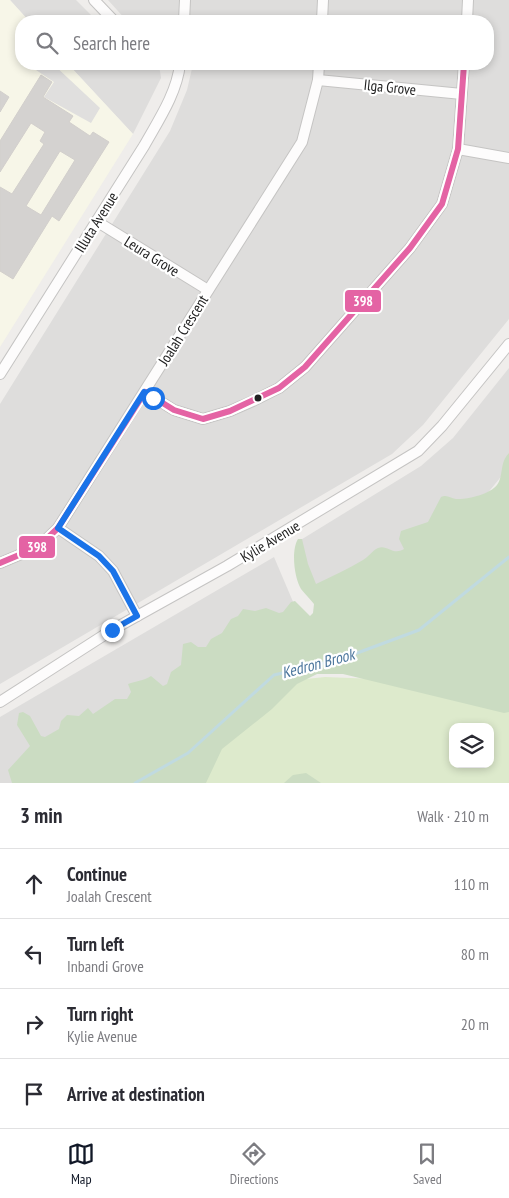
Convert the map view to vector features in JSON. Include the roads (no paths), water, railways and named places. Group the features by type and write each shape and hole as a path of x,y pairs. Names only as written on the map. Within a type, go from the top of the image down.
{"street":[{"path":"94,0 108,15"},
{"path":"185,15 186,0"},
{"path":"322,15 323,0"},
{"path":"467,15 468,0"},
{"name":"Illuta Avenue","path":"0,374 163,112 179,70"},
{"name":"Joalah Crescent","path":"0,563 29,552 49,538 58,528 302,142 318,80 319,70"},
{"path":"144,392 174,410 203,419 230,411 253,401 292,378 305,367 415,241 442,204 458,149 464,70"},
{"name":"Ilga Grove","path":"318,80 462,94"},
{"path":"458,149 509,158"},
{"name":"Leura Grove","path":"96,221 208,290"},
{"name":"Kylie Avenue","path":"0,702 137,616 236,561 418,451 442,426 509,344"},
{"path":"58,528 99,556 113,571 137,616"}],"waterway":[{"name":"Kedron Brook","path":"135,783 188,753 274,675 341,659 419,630 509,557"}]}
